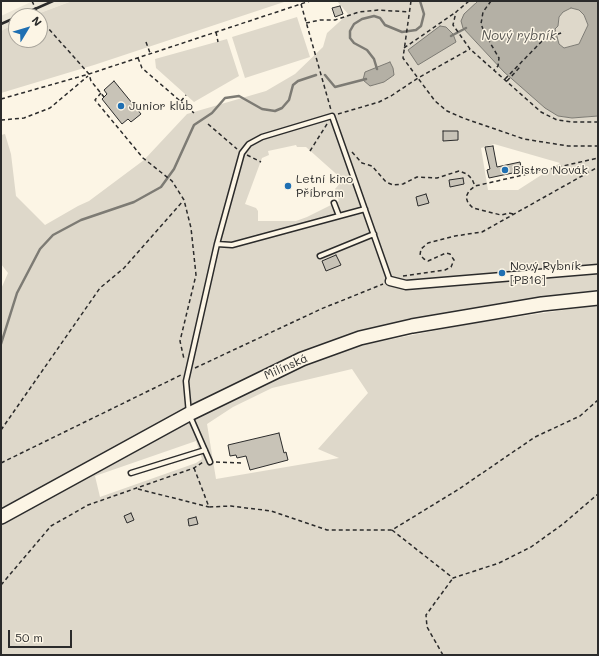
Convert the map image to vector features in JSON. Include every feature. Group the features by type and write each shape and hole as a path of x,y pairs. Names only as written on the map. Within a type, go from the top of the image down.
{"main road":[{"name":"Milínská","path":"1,517 189,414 302,359 360,338 412,326 542,304 598,298"}],"street":[{"path":"390,282 406,285 598,268"}],"lane":[{"path":"209,460 189,414 186,381 187,372 217,244 242,153 249,144 262,137 332,116 390,282"},
{"path":"334,204 339,216"},
{"path":"217,244 232,245 365,209"},
{"path":"320,256 374,234"},
{"path":"131,473 205,450"}],"path":[{"path":"1,99 89,74 310,1"},
{"path":"411,1 406,27 404,58 435,102 447,111 480,125 524,139 568,146 598,146"},
{"path":"404,48 456,12 469,1"},
{"path":"491,1 483,12 481,24 499,58 498,66 494,70"},
{"path":"302,4 332,116"},
{"path":"306,22 335,20 359,12 378,10 409,12"},
{"path":"456,12 453,20 455,30 470,49 541,112 557,120 572,122 598,122"},
{"path":"48,28 89,74 91,81 104,97"},
{"path":"216,32 218,42"},
{"path":"505,79 544,38 564,32"},
{"path":"146,42 150,53"},
{"path":"310,151 332,116 379,102 470,49"},
{"path":"138,58 142,68 194,113"},
{"path":"507,81 520,67"},
{"path":"1,120 24,118 50,108 89,74"},
{"path":"101,93 95,100 143,158 172,181 184,200 191,228 196,275 180,341 187,372"},
{"path":"181,101 186,95"},
{"path":"208,124 242,153 261,162"},
{"path":"350,148 362,164 372,166 386,182 393,185 403,184 417,177 437,178 460,171 467,174 472,179 475,186"},
{"path":"513,214 509,213 501,215 473,208 468,203 466,197 469,191 475,186 598,158"},
{"path":"1,463 187,372 321,309 390,282 399,276 445,270 451,267 454,260 450,254 446,253 428,261 420,255 421,249 428,243 455,236 482,232 501,223 513,214 598,167"},
{"path":"1,430 100,288 124,268 184,200"},
{"path":"137,488 209,507 231,506 271,511 327,530 392,530 459,489 535,437 580,416 598,400"},
{"path":"1,585 51,526 88,505 194,468 209,460 243,463"},
{"path":"194,468 209,507"},
{"path":"443,655 427,627 426,615 453,578 499,563 531,547 598,494"},
{"path":"392,530 453,578"}],"shaded area":[{"path":"33,1 72,1 48,10 48,8 18,8"},
{"path":"72,1 287,1 94,65 1,93 1,31 8,27 8,48 48,48 48,10"},
{"path":"337,1 474,1 476,5 464,14 463,28 504,72 545,108 558,116 572,118 598,116 598,290 541,297 410,319 358,331 299,353 186,408 1,509 1,289 8,273 1,264 1,135 5,134 11,154 16,196 45,225 89,201 144,160 187,114 266,91 295,74 323,47 327,33 348,14","holes":["494,144 560,163 518,190 488,190 481,148","296,145 297,147 306,147 343,180 335,189 339,201 296,221 258,221 258,211 256,208 245,204 262,158 269,155 268,151"]},
{"path":"571,8 579,10 584,15 588,25 579,44 564,48 559,44 555,29 558,26 559,17 563,12"},
{"path":"8,13 8,27 1,31 1,16"},
{"path":"297,17 310,57 245,78 232,37"},
{"path":"227,39 239,76 194,102 156,68 155,59"},
{"path":"598,305 598,655 1,655 1,525 193,420 304,366 362,345 468,324","holes":["352,369 368,393 318,449 339,458 216,479 207,424 233,407 272,388","196,441 202,459 196,463 100,497 95,476"]}],"water":[{"name":"Nový rybník","path":"478,1 598,1 598,116 572,118 558,116 545,108 504,72 463,28 461,21 464,14","holes":["571,8 579,10 584,15 588,25 579,44 564,48 559,44 555,29 558,26 559,17 563,12"]},
{"path":"440,26 446,27 453,34 456,42 418,65 408,50"},
{"path":"390,62 394,75 384,82 370,86 363,80 365,72"}],"building":[{"path":"340,6 343,14 335,17 332,8"},
{"name":"Junior klub","path":"114,81 141,114 131,122 128,119 122,124 102,99 107,94 104,90"},
{"path":"443,131 458,131 458,140 443,141"},
{"name":"Bistro Novák","path":"493,146 497,167 520,162 522,171 489,178 487,170 490,169 485,147"},
{"path":"463,178 464,184 450,187 449,180"},
{"path":"426,194 429,203 418,206 416,197"},
{"path":"336,255 341,265 326,271 322,261"},
{"path":"279,433 284,453 286,452 288,460 250,470 246,456 237,458 236,455 230,456 228,445"},
{"path":"131,513 134,520 127,523 124,516"},
{"path":"196,517 198,524 189,526 188,519"}],"waterway":[{"path":"377,69 374,59 367,50 354,43 350,38 350,31 354,24 362,19 374,16 380,18 385,25 402,32 416,30 421,26 424,14 420,1"},
{"path":"451,36 466,28"},
{"path":"1,344 17,293 40,249 53,235 81,220 134,202 161,187 174,169 194,125 212,113 225,98 239,96 262,109 275,111 282,108 289,100 293,85 298,81 316,75"},
{"path":"325,75 335,87 366,79"}],"railway":[{"path":"1,24 53,1"}],"place":[{"name":"Junior klub","path":"121,106"},
{"name":"Bistro Novák","path":"505,170"},
{"name":"Letní kino Příbram","path":"288,186"},
{"name":"Nový Rybník [PB16]","path":"502,273"}]}
